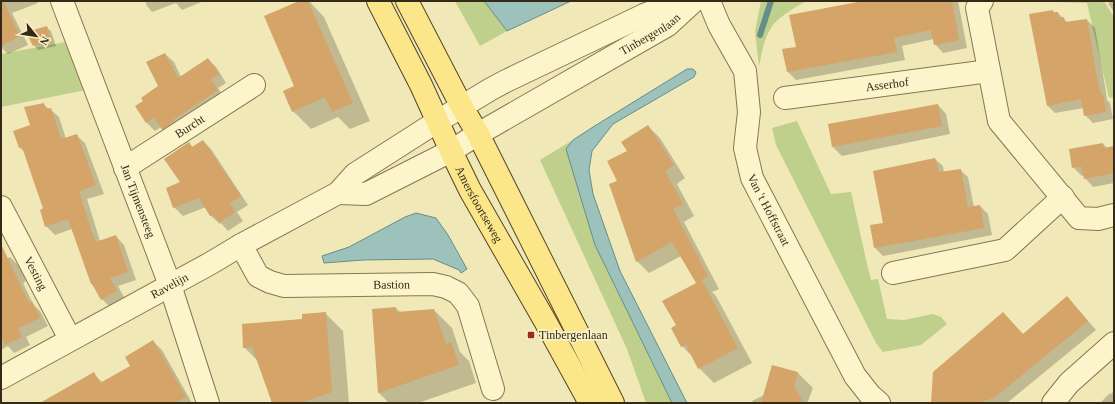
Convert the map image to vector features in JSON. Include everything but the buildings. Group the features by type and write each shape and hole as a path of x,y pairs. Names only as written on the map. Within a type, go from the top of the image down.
{"main road":[{"name":"Amersfoortseweg","path":"378,1 421,85 470,190 590,403"},
{"path":"407,1 462,107 478,134 613,403"}],"street":[{"name":"Jan Tijmensteeg","path":"62,1 170,285 208,403"},
{"name":"Tinbergenlaan","path":"438,121 506,81 644,15 678,1"},
{"name":"Tinbergenlaan","path":"451,151 668,25 694,1"},
{"name":"Van 't Hoffstraat","path":"709,1 719,25 745,71 749,112 745,148 752,178 855,376 870,395 879,403"},
{"path":"982,1 977,8 999,121 1080,218 1098,219 1114,215"},
{"name":"Asserhof","path":"785,98 989,71"},
{"name":"Burcht","path":"126,168 254,85"},
{"name":"Ravelijn","path":"1,378 338,193 355,174 438,121"},
{"path":"338,193 366,194 451,151"},
{"path":"893,273 1005,250 1063,197"},
{"name":"Vesting","path":"1,207 70,339"},
{"name":"Bastion","path":"241,245 258,276 270,282 284,286 433,284 446,287 458,294 468,306 493,389"},
{"path":"1053,403 1069,383 1114,343"}],"green space":[{"path":"455,1 484,1 507,31 480,46"},
{"path":"761,1 806,1 784,15 773,25 765,40 759,66 755,32"},
{"path":"1027,1 1104,1 1114,17 1114,97 1109,98 1087,3"},
{"path":"71,41 91,89 1,107 1,54"},
{"path":"797,121 831,194 851,192 871,280 878,279 887,319 904,320 933,314 941,317 947,324 921,345 883,352 876,343 776,145 772,128"},
{"path":"573,140 566,149 595,245 672,403 646,403 627,349 540,160"}],"water":[{"path":"484,1 571,1 507,31"},
{"path":"687,69 693,69 696,72 694,77 613,124 592,151 589,170 593,194 620,271 687,403 672,403 595,245 566,149 573,140"},
{"path":"416,213 436,218 448,235 467,269 461,273 459,270 433,259 363,260 324,263 322,256 349,247 405,217"}],"waterway":[{"path":"760,35 771,1"}],"place":[{"name":"Tinbergenlaan","path":"531,335"}]}
